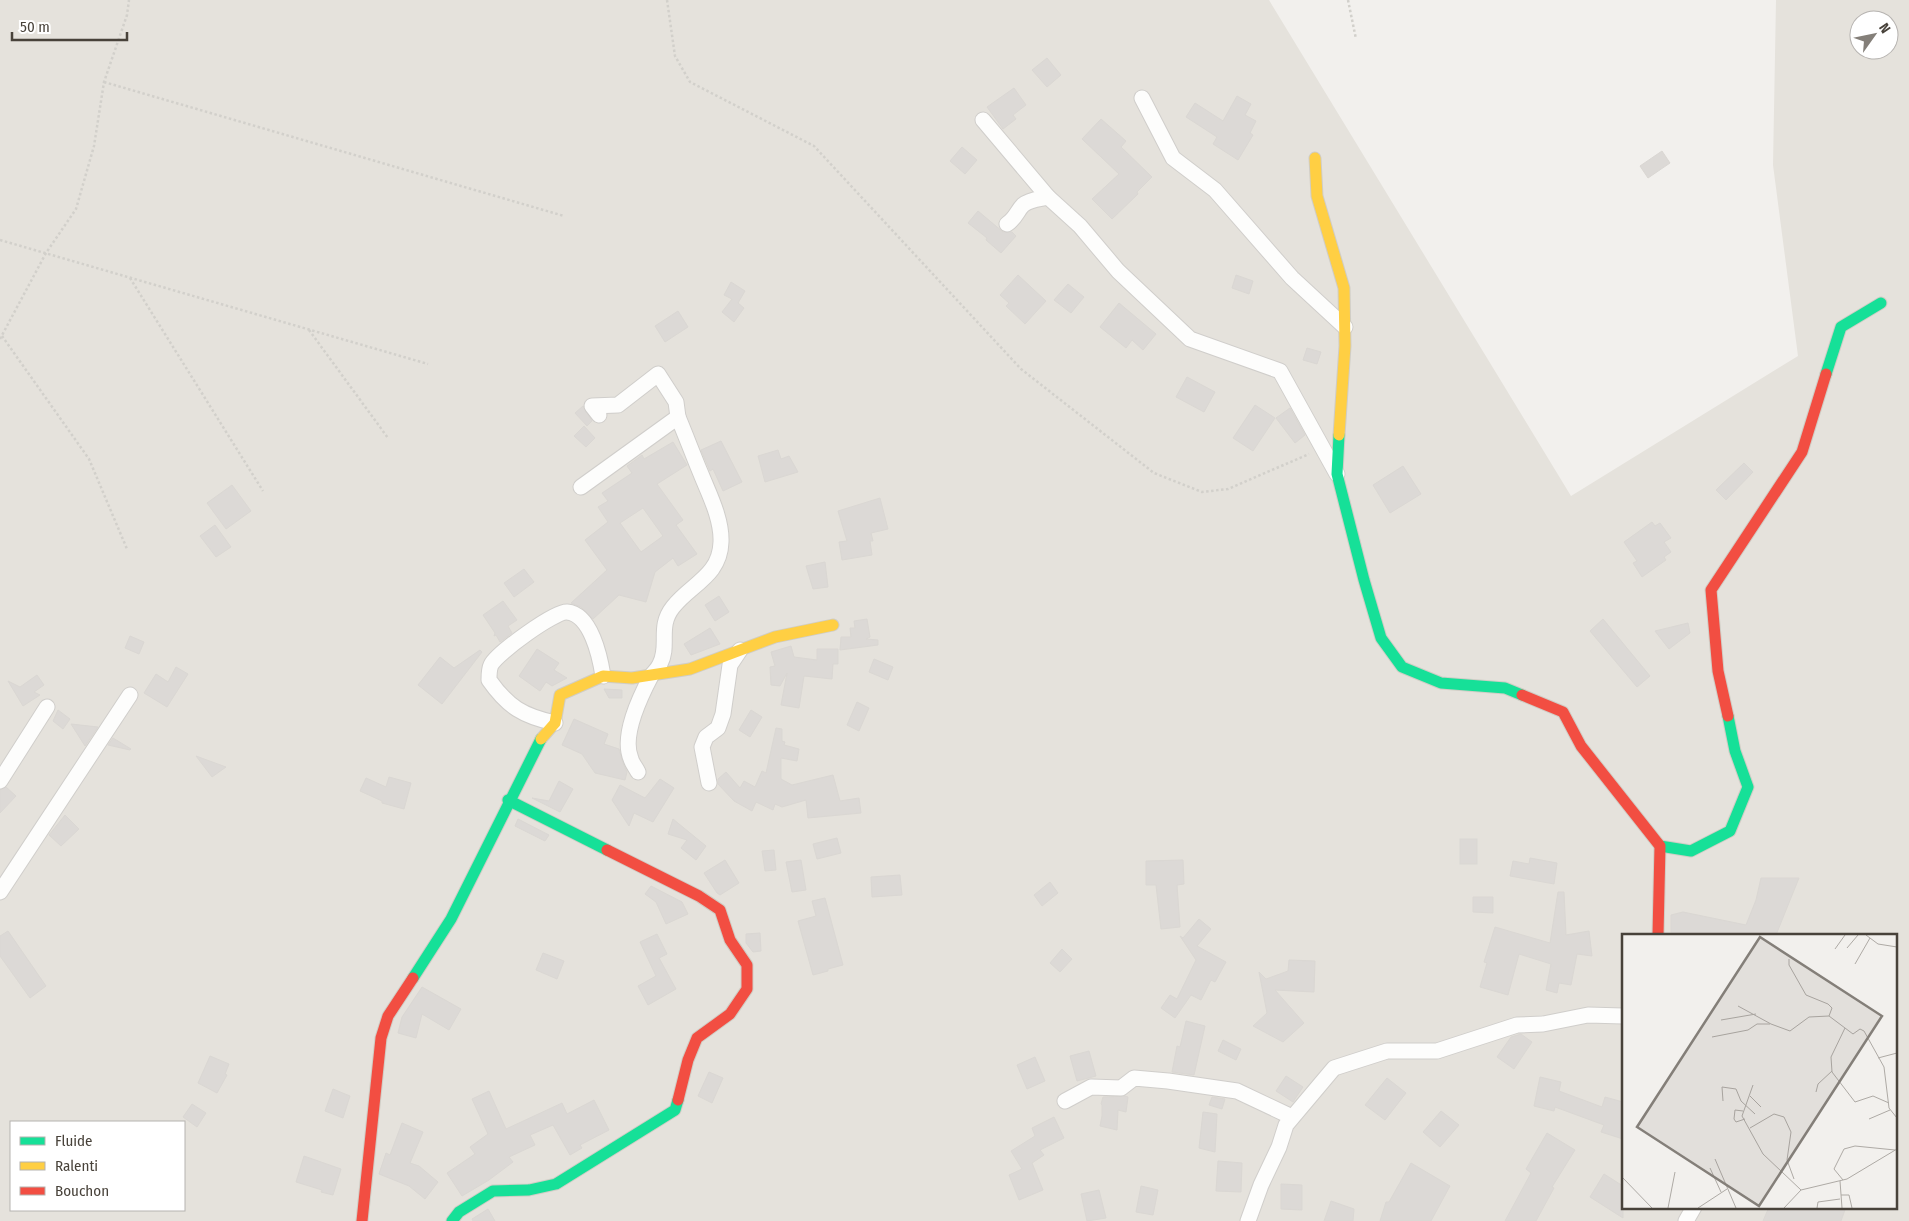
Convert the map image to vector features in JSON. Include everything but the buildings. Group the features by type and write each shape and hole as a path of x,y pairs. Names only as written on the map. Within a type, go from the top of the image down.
{"street":[{"path":"1142,98 1173,158 1215,190 1292,278 1345,327"},
{"path":"983,120 1048,197 1080,226 1118,271 1190,339 1280,371 1338,474 1364,580 1381,638 1402,667 1441,683 1505,688 1563,712 1581,746 1660,846 1658,934"},
{"path":"1316,158 1317,196 1344,288 1345,327 1338,474"},
{"path":"1007,224 1015,218 1023,206 1032,200 1048,197"},
{"path":"1660,846 1691,851 1730,831 1748,787 1736,751 1718,671 1710,590 1802,452 1841,326 1881,303"},
{"path":"599,415 592,406 618,405 658,374 676,402 678,417 709,492 720,527 721,542 715,565 705,578 685,594 666,617 663,629 664,646 661,664 652,675 635,713 628,736 630,758 638,772"},
{"path":"581,487 678,417"},
{"path":"555,723 534,719 502,698 489,680 491,664 527,632 560,612 568,612 581,619 594,638 603,676"},
{"path":"362,1221 381,1038 388,1016 451,919 538,742 555,723 560,695 603,676 632,678 690,668 775,637 833,624"},
{"path":"709,783 702,747 706,737 718,728 723,714 730,664 740,650"},
{"path":"0,892 130,695"},
{"path":"0,782 47,707"},
{"path":"452,1221 459,1212 493,1191 529,1190 556,1184 675,1110 688,1060 697,1038 730,1014 747,989 747,965 731,945 722,923 720,910 699,896 508,800"},
{"path":"1248,1221 1261,1185 1279,1147 1286,1125 1334,1068 1387,1051 1437,1051 1518,1025 1543,1024 1588,1015 1622,1016"},
{"path":"1065,1101 1091,1087 1121,1088 1134,1078 1238,1091 1292,1117"},
{"path":"1686,1221 1693,1208"}],"path":[{"path":"127,548 89,459 1,338 46,253 76,209 94,146 104,82 127,15 129,0"},
{"path":"667,0 675,56 690,82 814,146 1021,370 1154,473 1202,492 1228,489 1311,453"},
{"path":"1348,0 1356,39"},
{"path":"104,82 564,216"},
{"path":"0,240 428,364"},
{"path":"129,278 263,491"},
{"path":"309,330 388,438"}],"shaded area":[{"path":"0,0 1269,0 1571,496 1798,356 1773,165 1776,0 1909,0 1909,1221 0,1221"}],"traffic: fast":[{"path":"1826,374 1841,327 1881,303"},
{"path":"1339,435 1337,474 1381,638 1402,667 1441,683 1505,688 1522,695"},
{"path":"1660,846 1691,851 1730,831 1748,787 1735,751 1728,716"},
{"path":"413,978 451,919 541,739"},
{"path":"508,800 607,850"},
{"path":"452,1221 459,1212 493,1191 529,1190 556,1184 675,1110 678,1100"}],"traffic: slow":[{"path":"1315,158 1317,196 1344,288 1345,346 1339,435"},
{"path":"541,739 555,723 560,695 603,676 632,678 690,669 775,637 833,625"}],"traffic: jam":[{"path":"1728,716 1718,671 1711,590 1802,452 1826,374"},
{"path":"1522,695 1563,712 1581,746 1660,846 1658,934"},
{"path":"607,850 699,896 720,910 730,940 747,965 747,989 730,1014 697,1038 688,1060 678,1100"},
{"path":"362,1221 381,1038 388,1016 413,978"}]}
